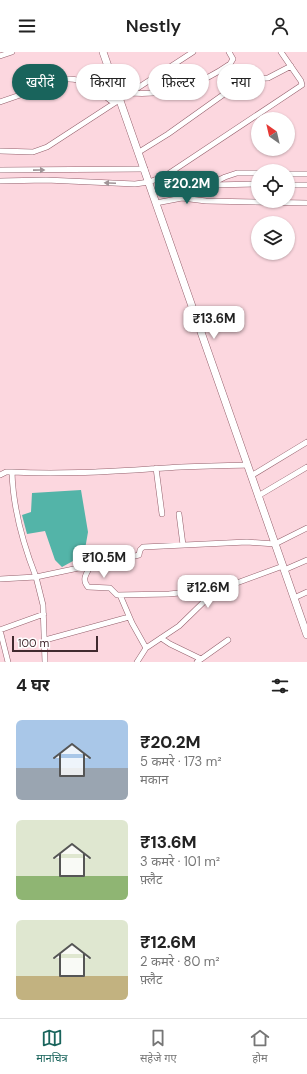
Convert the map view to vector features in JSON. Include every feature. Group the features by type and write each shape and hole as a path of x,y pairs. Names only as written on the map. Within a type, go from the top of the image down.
{"street":[{"path":"3,54 12,52"},
{"path":"104,52 117,101 139,152 247,465 294,598 306,626 307,635"},
{"path":"140,86 192,52"},
{"path":"140,94 159,92 200,82 230,64 233,59 229,52"},
{"path":"0,181 46,180 135,184 149,182 165,176 301,86 302,83 281,52"},
{"path":"139,152 164,137 241,82 250,79 268,78 291,66"},
{"path":"0,102 74,78 86,82 117,101"},
{"path":"0,151 33,152 47,147 117,101"},
{"path":"0,170 145,169"},
{"path":"156,203 182,198 212,185 225,177 237,174 251,173"},
{"path":"295,174 307,174"},
{"path":"212,185 251,184"},
{"path":"295,185 307,185"},
{"path":"182,198 206,201 307,203"},
{"path":"251,476 307,442"},
{"path":"0,475 6,472 70,473 247,465"},
{"path":"258,496 307,467"},
{"path":"156,468 162,514"},
{"path":"12,472 12,485 24,542 42,599 44,614 45,662"},
{"path":"179,514 183,545"},
{"path":"0,579 36,577 91,566 139,555 140,550 143,547 247,542 275,544 307,528"},
{"path":"137,662 146,648 179,626 215,591 307,560"},
{"path":"91,566 84,578 86,585 88,587 110,588 114,590 116,594 120,595 169,594 208,590 215,591"},
{"path":"294,598 307,592"},
{"path":"120,595 129,617 146,648"},
{"path":"8,662 0,630 44,614"},
{"path":"45,640 129,617"},
{"path":"161,638 199,660 228,640"}],"shaded area":[{"path":"81,490 88,532 84,555 62,567 55,560 45,531 27,534 22,515 31,512 32,493"}]}
